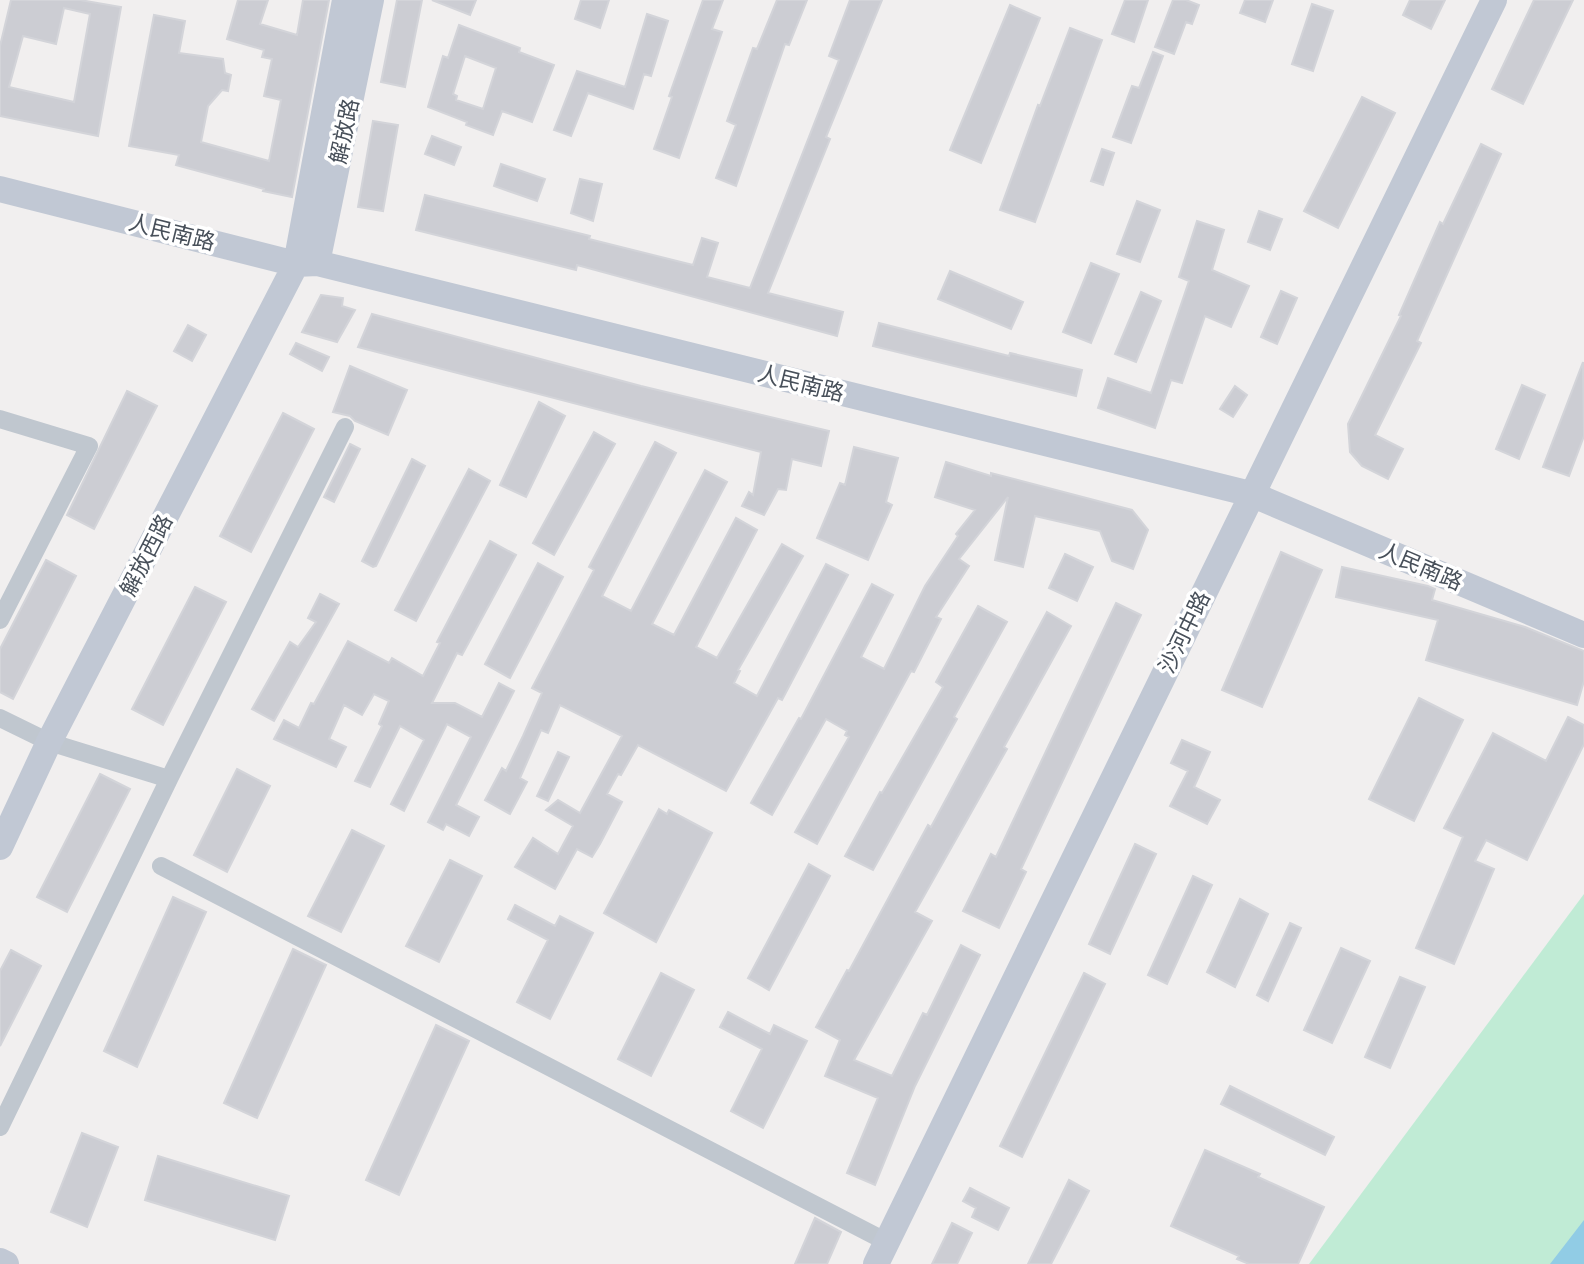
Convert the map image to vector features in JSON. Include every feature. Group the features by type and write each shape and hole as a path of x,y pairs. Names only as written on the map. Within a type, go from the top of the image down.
{"main road":[{"name":"解放路","path":"306,263 345,0"},
{"name":"解放路","path":"306,263 371,0"},
{"name":"沙河中路","path":"858,1264 878,1247 1243,492 1476,0"},
{"name":"沙河中路","path":"1243,492 1494,0"},
{"name":"人民南路","path":"0,189 1243,492 1584,635"},
{"name":"解放西路","path":"0,847 49,742 306,263"},
{"path":"0,1261 6,1264"}],"street":[{"path":"0,419 89,446 0,620"},
{"path":"0,1127 345,427"},
{"path":"0,718 49,742 169,779"},
{"path":"161,866 878,1247"}],"green space":[{"path":"1584,894 1584,1264 1309,1264"}],"water":[{"path":"1584,1220 1584,1264 1550,1264"}],"building":[{"path":"11,0 80,0 121,7 98,136 0,116 0,46","holes":["64,8 90,14 74,102 9,87 23,36 56,44"]},
{"path":"238,0 268,0 260,24 297,35 303,0 329,0 292,197 176,165 179,155 129,146 154,15 185,21 179,53 223,59 225,73 231,75 228,91 222,90 208,106 201,142 269,161 281,100 264,96 272,59 262,57 264,50 227,39"},
{"path":"397,0 422,0 405,87 381,82"},
{"path":"432,0 476,0 470,15"},
{"path":"581,0 609,0 600,28 575,19"},
{"path":"703,0 723,0 712,29 722,32 679,158 654,149"},
{"path":"777,0 807,0 789,45 785,44 736,186 716,178 736,125 727,121 753,48 757,49"},
{"path":"850,0 882,0 826,137 830,139 768,293 843,312 837,336 577,265 576,270 416,230 425,195 693,265 702,238 718,243 707,277 750,288 839,60 829,56"},
{"path":"1125,0 1148,0 1134,42 1112,34"},
{"path":"1173,0 1186,0 1199,5 1192,24 1186,22 1174,54 1155,47"},
{"path":"1245,0 1273,0 1265,22 1240,13"},
{"path":"1410,0 1445,0 1431,29 1403,15"},
{"path":"1534,0 1573,0 1523,104 1492,89"},
{"path":"1312,4 1333,11 1313,71 1292,64"},
{"path":"1010,5 1040,18 981,163 950,150"},
{"path":"647,14 668,21 651,76 644,74 633,109 588,93 571,136 554,130 577,71 625,87"},
{"path":"459,25 520,48 519,52 554,65 532,122 502,111 493,135 428,107 443,56 448,58","holes":["465,56 496,68 483,109 456,100 457,96 453,94"]},
{"path":"1070,28 1102,40 1035,222 1000,210"},
{"path":"1153,52 1163,56 1131,143 1113,137 1132,86 1139,88"},
{"path":"1362,97 1395,113 1338,228 1304,211"},
{"path":"373,121 398,125 383,211 358,207"},
{"path":"432,136 461,147 454,165 425,154"},
{"path":"1481,144 1501,154 1417,341 1421,343 1375,435 1403,449 1388,479 1362,466 1350,452 1348,424 1401,316 1440,222 1443,224"},
{"path":"1102,149 1114,153 1103,185 1091,181"},
{"path":"501,164 545,179 537,201 494,186"},
{"path":"580,179 602,184 593,221 571,213"},
{"path":"1137,201 1160,210 1140,262 1117,254"},
{"path":"1259,211 1282,219 1270,250 1248,242"},
{"path":"1197,221 1224,230 1212,270 1249,286 1231,327 1205,316 1182,383 1171,380 1155,428 1098,408 1108,378 1151,393 1189,281 1179,277"},
{"path":"1091,263 1119,274 1091,343 1063,332"},
{"path":"950,271 1023,302 1011,329 938,299"},
{"path":"1281,291 1297,298 1277,344 1261,337"},
{"path":"1141,292 1161,301 1136,362 1115,354"},
{"path":"321,295 343,298 342,306 355,310 337,342 302,332"},
{"path":"372,314 641,386 829,431 821,466 792,459 786,490 778,489 764,515 742,506 749,492 753,495 761,452 358,347"},
{"path":"879,323 1009,356 1010,353 1082,370 1076,396 873,346"},
{"path":"188,325 206,335 192,361 174,351"},
{"path":"296,343 329,357 322,371 290,354"},
{"path":"1583,362 1584,436 1569,476 1543,467"},
{"path":"350,366 407,390 388,435 350,416 333,412"},
{"path":"1522,385 1545,395 1519,459 1496,449"},
{"path":"1235,386 1247,395 1233,417 1220,409"},
{"path":"127,391 157,406 94,529 67,515"},
{"path":"539,402 565,416 526,497 500,485"},
{"path":"283,413 314,429 251,552 220,536"},
{"path":"594,432 615,444 554,555 533,543"},
{"path":"655,442 676,453 602,596 631,611 705,470 727,482 652,624 674,635 736,518 757,530 696,647 717,658 782,544 803,556 738,670 734,683 757,696 826,564 848,575 782,700 778,698 726,791 638,745 607,794 622,802 600,844 592,857 577,849 555,889 515,867 533,838 558,854 573,826 546,810 558,800 580,813 622,736 560,705 548,733 541,730 520,778 527,782 510,814 485,800 502,768 506,771 523,736 542,693 532,688 594,570 589,567"},
{"path":"350,444 360,449 334,502 324,497"},
{"path":"854,447 898,458 886,502 892,505 868,560 817,538 840,483 845,485"},
{"path":"412,459 425,466 373,567 362,561"},
{"path":"946,462 1132,510 1148,530 1133,569 1112,561 1100,531 1035,516 1023,567 995,560 1008,497 959,559 969,566 936,617 941,619 914,672 911,671 817,844 795,832 849,737 845,735 847,731 826,719 772,815 751,803 801,719 872,584 893,595 861,657 884,669 925,586 958,536 956,534 975,510 935,497"},
{"path":"469,469 490,481 416,621 395,610"},
{"path":"490,541 516,555 462,655 457,653 432,703 455,703 482,717 499,683 514,691 456,805 479,817 469,836 446,824 443,830 428,822 471,737 447,724 404,811 391,804 424,740 400,726 370,787 355,781 382,726 379,724 389,701 374,694 362,715 344,705 329,739 346,747 336,767 274,739 284,720 299,728 348,641 389,663 392,658 423,676 440,643 437,642"},
{"path":"1281,552 1322,570 1262,707 1222,690"},
{"path":"1065,554 1093,567 1077,601 1049,588"},
{"path":"46,560 76,576 13,699 0,692 0,649"},
{"path":"538,563 563,577 510,678 485,664"},
{"path":"1342,567 1428,586 1435,589 1432,600 1525,627 1584,651 1584,681 1577,705 1426,660 1438,620 1336,597"},
{"path":"195,587 226,602 163,725 132,709"},
{"path":"320,594 339,604 274,721 252,709 290,642 298,647 316,622 308,618"},
{"path":"1116,603 1141,615 1021,869 1026,872 999,928 963,911 991,854 996,857"},
{"path":"978,606 1007,622 873,870 845,856 943,687 936,682"},
{"path":"1047,612 1071,626 1004,747 1007,749 915,912 932,921 854,1060 892,1076 923,1013 927,1015 961,945 980,955 915,1086 875,1185 847,1173 878,1098 825,1076 840,1040 816,1027 928,825 931,827"},
{"path":"1419,698 1463,720 1414,821 1369,799"},
{"path":"1568,717 1584,725 1584,744 1527,860 1486,840 1475,861 1494,869 1454,964 1416,948 1463,837 1444,828 1493,733 1546,761"},
{"path":"1182,740 1210,752 1194,787 1220,800 1207,824 1170,806 1188,771 1171,763"},
{"path":"558,752 569,757 548,801 537,796"},
{"path":"237,769 270,786 227,872 194,855"},
{"path":"100,774 130,789 67,912 37,897"},
{"path":"659,809 667,814 669,810 712,833 656,942 604,913"},
{"path":"352,830 384,846 341,932 308,916"},
{"path":"1135,844 1156,854 1110,954 1089,944"},
{"path":"450,860 482,876 439,962 406,946"},
{"path":"809,864 830,876 769,990 748,978"},
{"path":"1193,876 1212,885 1167,984 1148,975"},
{"path":"173,897 206,912 137,1067 104,1051"},
{"path":"1240,899 1268,914 1235,987 1207,972"},
{"path":"515,905 555,926 560,916 593,933 550,1019 517,1002 548,940 508,919"},
{"path":"1290,923 1301,928 1268,1001 1257,995"},
{"path":"1341,948 1370,961 1332,1043 1304,1030"},
{"path":"293,949 326,965 257,1118 224,1103"},
{"path":"11,950 41,966 0,1046 0,971"},
{"path":"661,973 694,990 651,1076 618,1059"},
{"path":"1084,973 1105,984 1022,1157 1000,1146"},
{"path":"1400,977 1425,987 1390,1068 1365,1057"},
{"path":"728,1012 770,1034 774,1025 807,1041 763,1128 731,1111 762,1049 720,1027"},
{"path":"436,1025 469,1041 399,1195 366,1180"},
{"path":"1230,1086 1334,1137 1325,1155 1221,1104"},
{"path":"82,1133 118,1147 87,1227 51,1212"},
{"path":"1205,1150 1324,1207 1298,1264 1249,1264 1237,1259 1239,1256 1171,1226"},
{"path":"158,1156 289,1196 275,1240 145,1200"},
{"path":"1069,1180 1089,1191 1051,1264 1028,1264"},
{"path":"970,1188 1009,1208 998,1230 972,1217 976,1208 963,1201"},
{"path":"815,1218 841,1232 827,1264 795,1264"},
{"path":"952,1223 972,1233 957,1264 932,1264"}]}
